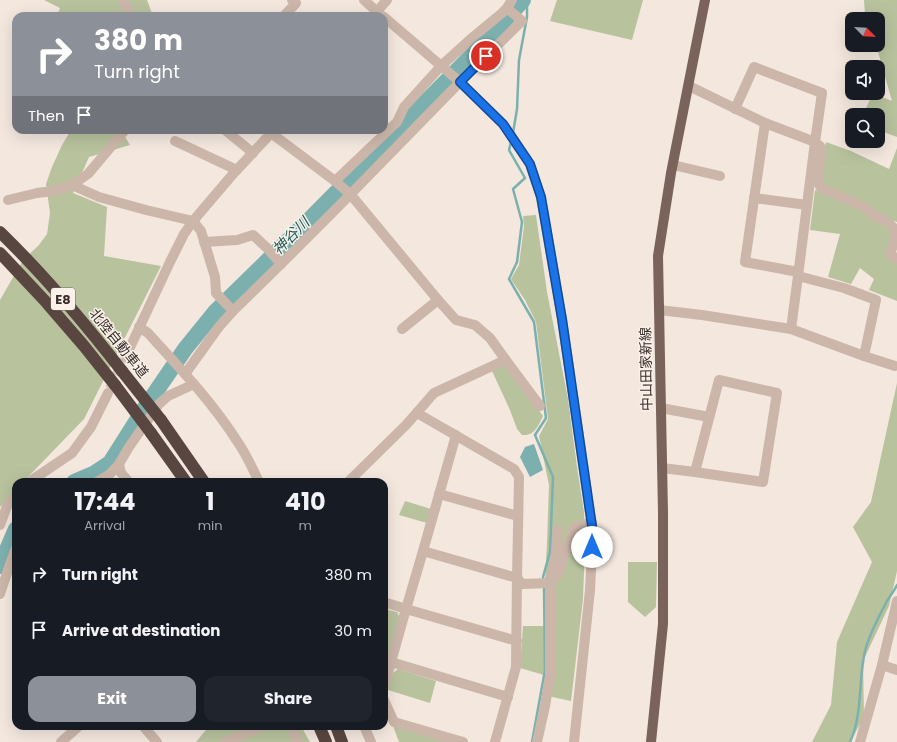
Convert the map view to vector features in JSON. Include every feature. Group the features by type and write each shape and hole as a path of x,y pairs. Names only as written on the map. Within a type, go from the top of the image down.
{"highway":[{"name":"北陸自動車道","path":"0,232 16,247 95,335 160,420 201,478"},
{"name":"北陸自動車道","path":"0,253 46,302 84,346 111,389 151,433 183,478"},
{"path":"321,730 326,742"},
{"path":"338,730 342,742"}],"main road":[{"name":"中山田家新線","path":"651,742 663,624 663,513 658,256 673,165 705,0"}],"street":[{"path":"123,0 130,12"},
{"path":"288,12 296,3 292,0"},
{"path":"364,0 376,12"},
{"path":"381,12 387,0"},
{"path":"183,372 232,310 351,194 460,82 522,21 509,4 502,13 473,37 442,67 404,107 397,122 388,130"},
{"path":"388,22 460,82 503,124 530,164 541,197 562,319 593,533 590,590 574,742"},
{"path":"735,109 754,67 822,93 791,329"},
{"path":"689,86 765,123 815,142 821,147 818,182 821,188 864,207 895,229 895,240 890,254 897,258"},
{"path":"765,123 745,262 798,274 844,288 876,300 864,356"},
{"path":"8,200 53,191 72,185 88,174 122,134"},
{"path":"230,134 254,153"},
{"path":"126,356 184,234 193,221 237,170 271,134"},
{"path":"276,134 351,194 456,320 475,325 490,338 540,406"},
{"path":"335,180 384,134"},
{"path":"175,141 237,170"},
{"path":"673,165 720,176"},
{"path":"72,185 99,197 193,221 201,231 215,277 216,293 232,310"},
{"path":"754,198 807,205"},
{"path":"204,242 237,240 254,235 280,264"},
{"path":"402,329 438,300"},
{"path":"659,310 791,329 895,366"},
{"path":"139,327 148,333 169,356 218,414 240,445 257,478"},
{"path":"352,478 418,413 434,393 505,359"},
{"path":"662,468 763,482 777,393 719,380 695,472"},
{"path":"104,478 120,464 129,447 159,404 168,396 194,384"},
{"path":"39,478 72,453 91,427 111,389"},
{"path":"661,408 709,417"},
{"path":"418,413 514,469 519,476 516,667 495,742"},
{"path":"388,673 456,435"},
{"path":"120,464 122,473 126,478"},
{"path":"439,494 518,516"},
{"path":"0,525 7,506 12,499"},
{"path":"424,551 517,578 522,584 550,583 559,572 574,528 592,522"},
{"path":"537,742 550,676 550,583 555,563 558,530"},
{"path":"0,594 12,559"},
{"path":"860,742 882,665 897,601"},
{"path":"388,603 517,641"},
{"path":"391,662 508,697"},
{"path":"882,665 897,670"},
{"path":"388,709 394,722 463,742"},
{"path":"61,742 74,730"},
{"path":"146,730 157,742"},
{"path":"225,742 254,730"},
{"path":"293,730 298,742"},
{"path":"366,730 371,742"}],"green space":[{"path":"44,0 147,0 152,12 58,12 60,8"},
{"path":"557,0 643,0 632,40 550,21"},
{"path":"864,0 897,0 897,137 885,133 885,108 866,108 870,100 885,100 885,98 892,101 885,76 885,60 880,60 878,52 885,52 885,12 865,12"},
{"path":"69,134 123,134 130,145 89,157 73,193 107,207 104,256 161,266 84,419 27,478 12,478 12,494 0,507 0,300 23,260 39,245 47,234 50,213 46,184 62,145"},
{"path":"826,142 851,151 889,169 897,148 897,222 884,218 825,186 822,182"},
{"path":"815,190 860,209 892,232 897,262 897,301 869,290 874,279 860,268 851,284 828,277 840,234 810,230"},
{"path":"536,215 547,292 568,399 584,512 585,544 583,599 571,701 543,695 544,675 520,668 523,626 544,626 549,485 539,436 548,419 536,322 525,300 511,279 519,265 524,226 523,216"},
{"path":"506,364 543,416 536,430 530,434 522,435 517,429 492,371"},
{"path":"897,383 897,571 889,606 863,661 864,717 850,742 812,742 831,705 837,642 872,562 853,527 871,502"},
{"path":"405,501 431,509 427,523 399,515"},
{"path":"628,562 657,562 656,607 645,617 628,602"},
{"path":"388,610 397,612 400,618 388,658"},
{"path":"398,669 436,681 430,703 388,690 393,673"},
{"path":"393,726 448,742 399,742"},
{"path":"206,730 303,730 310,742 196,742"}],"water":[{"path":"534,444 543,470 530,477 520,457 525,447"}],"waterway":[{"name":"神谷川","path":"83,478 95,473 110,463 146,406 185,349 215,312 307,222 483,44 523,0"},
{"path":"513,133 517,109 519,60 527,17 527,0"},
{"path":"511,142 509,150 525,178 513,189 522,222 517,262 509,279 534,322 546,418 535,435 553,477 550,552 543,577 544,581"},
{"name":"神谷川","path":"0,566 12,538"},
{"path":"850,742 859,709 865,651 881,613 897,585"},
{"path":"532,742 545,670 544,586"}],"tunnel":[{"path":"110,389 126,356"}],"route":[{"path":"486,56 460,82 503,124 530,164 541,197 562,319 593,533 592,547"}]}
